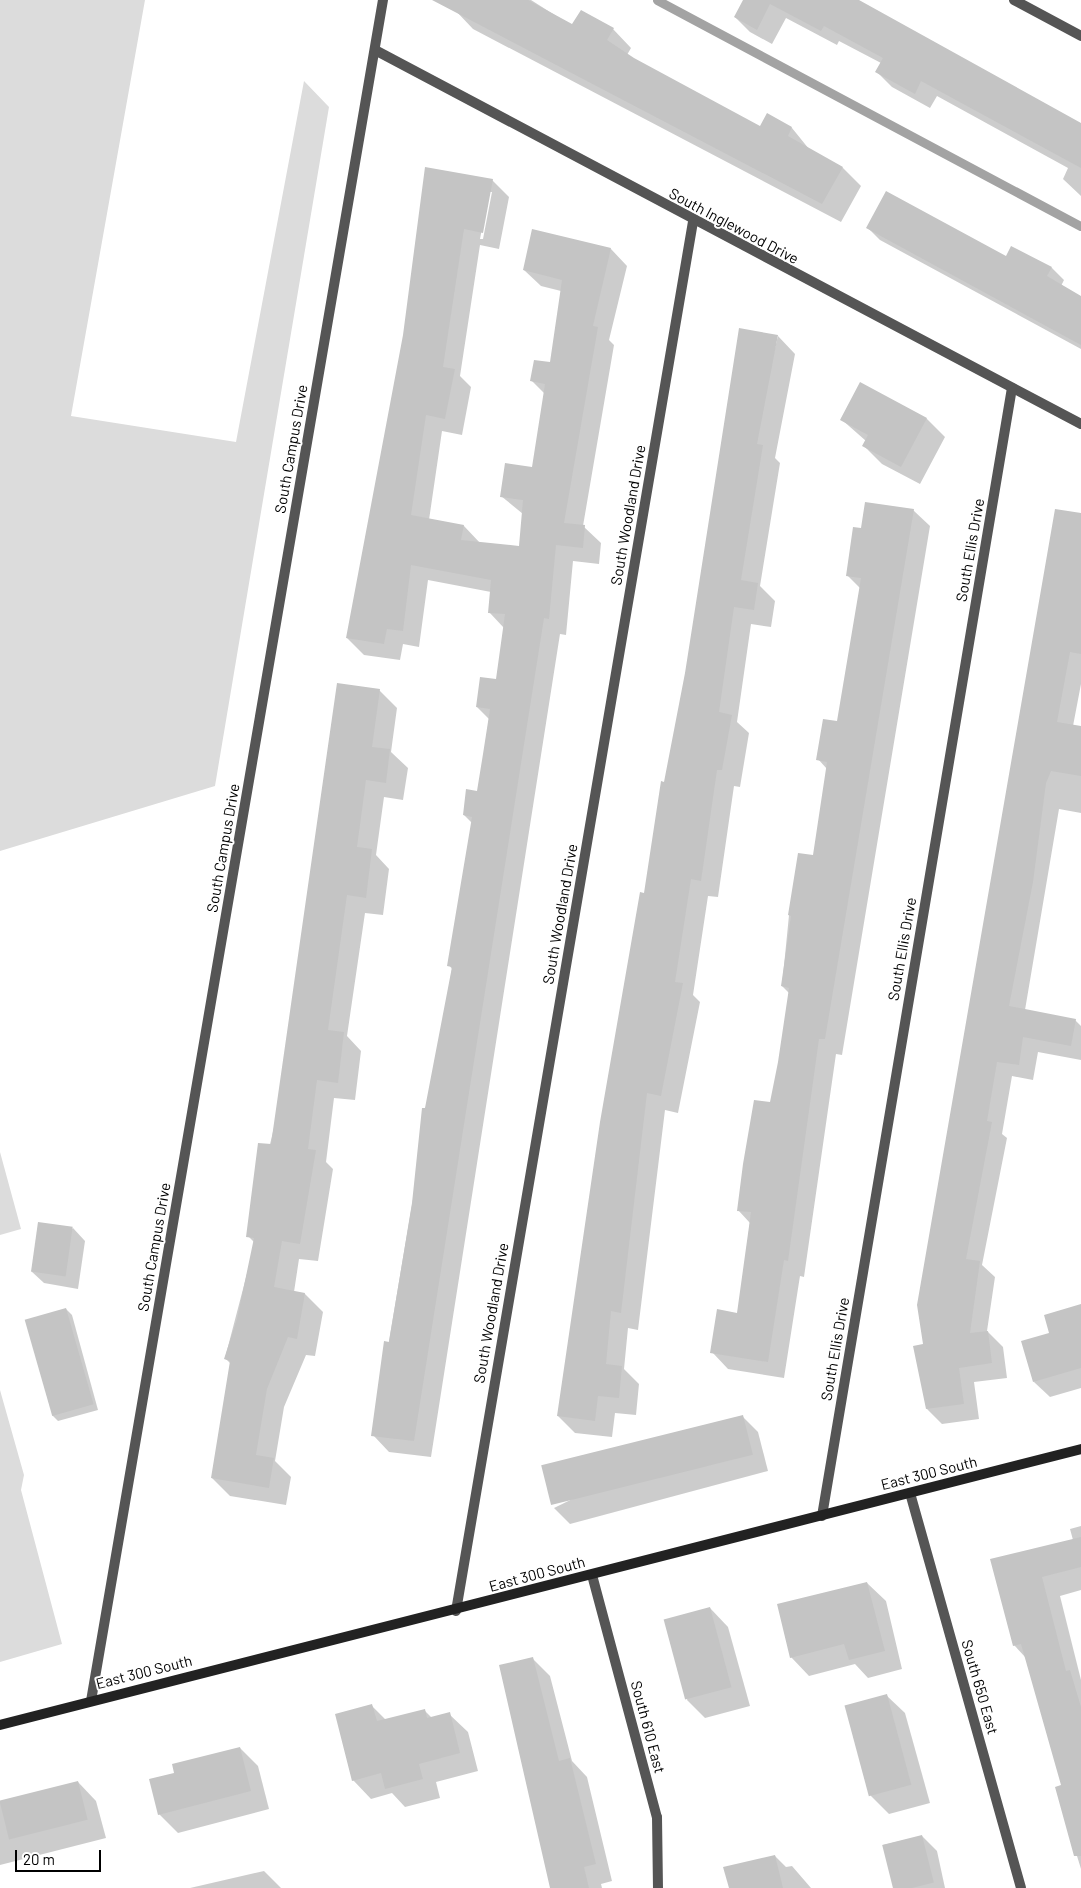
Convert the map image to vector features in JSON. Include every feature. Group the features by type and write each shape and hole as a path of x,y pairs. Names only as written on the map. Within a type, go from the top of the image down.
{"street":[{"name":"South Campus Drive","path":"91,1701 383,0"},
{"path":"1014,0 1081,36"},
{"name":"South Inglewood Drive","path":"375,50 693,222 1081,424"},
{"name":"South Woodland Drive","path":"456,1611 693,222"},
{"name":"South Ellis Drive","path":"822,1516 1012,388"},
{"name":"East 300 South","path":"0,1725 456,1611 1081,1449"},
{"name":"South 650 East","path":"910,1493 1021,1888"},
{"name":"South 610 East","path":"592,1576 657,1817 658,1888"}],"shaded area":[{"path":"0,0 145,0 71,416 236,442 304,81 329,107 215,786 0,851"},
{"path":"0,1152 21,1229 0,1235"},
{"path":"0,1390 24,1475 21,1490 62,1644 0,1662"}],"building":[{"path":"432,0 528,0 572,24 581,10 614,28 607,40 634,58 760,126 767,113 792,127 788,136 843,167 822,204"},
{"path":"743,0 859,0 1081,123 1081,168 921,81 915,94 875,72 883,58 824,26 821,31 770,4 757,30 734,17"},
{"path":"425,167 493,179 483,233 464,229 443,367 455,369 445,419 426,415 411,515 464,525 461,540 519,546 523,500 500,497 505,463 532,467 545,384 530,381 534,360 550,362 562,280 523,270 532,229 611,248 593,326 598,327 564,523 585,525 583,548 556,545 549,619 544,618 414,1441 371,1436 384,1341 389,1342 412,1203 422,1108 425,1108 452,967 447,966 472,817 463,815 466,789 477,791 490,709 476,707 480,677 496,679 505,614 488,613 491,580 411,565 403,631 387,629 384,644 346,638 403,335"},
{"path":"886,191 1006,256 1011,246 1052,267 1047,276 1081,296 1081,345 866,228"},
{"path":"739,328 778,335 757,444 763,445 741,580 758,583 754,610 734,607 719,712 732,715 722,770 717,770 701,881 691,879 675,982 683,983 661,1096 647,1093 621,1313 611,1311 606,1364 622,1366 619,1398 598,1396 595,1421 557,1416 600,1122 640,892 644,893 661,781 664,782 685,673"},
{"path":"860,382 927,418 901,467 862,446 868,435 840,420"},
{"path":"865,502 914,509 825,1039 819,1039 788,1261 784,1260 768,1362 710,1353 717,1309 737,1313 751,1212 737,1211 743,1164 754,1100 770,1102 778,1062 789,988 781,986 791,916 788,915 798,853 813,855 827,762 816,760 823,719 837,721 861,578 846,576 853,527 861,528"},
{"path":"1055,509 1081,513 1081,654 1070,652 1057,722 1081,726 1081,776 1051,771 1046,783 1033,882 1009,1006 1076,1019 1071,1046 1023,1037 1019,1065 997,1062 987,1121 992,1122 966,1259 980,1261 970,1333 988,1331 992,1363 959,1368 964,1404 926,1409 913,1346 923,1344 917,1305"},
{"path":"337,683 380,689 372,747 390,749 386,783 366,780 357,847 372,849 366,898 347,895 328,1030 344,1032 338,1083 317,1080 308,1149 316,1150 300,1244 282,1241 274,1287 305,1293 297,1339 288,1337 267,1389 256,1455 274,1458 269,1488 211,1478 230,1361 224,1359 237,1319 254,1238 246,1237 258,1143 271,1144"},
{"path":"38,1222 73,1227 66,1276 31,1272"},
{"path":"1081,1304 1081,1368 1033,1382 1021,1341 1049,1333 1044,1315"},
{"path":"66,1308 94,1404 52,1416 25,1320"},
{"path":"743,1415 753,1455 551,1505 541,1465"},
{"path":"1081,1537 1081,1567 1042,1577 1066,1671 1070,1670 1081,1707 1081,1856 1074,1856 1055,1787 1061,1785 1021,1644 1013,1646 990,1559"},
{"path":"867,1582 885,1651 849,1660 844,1644 790,1658 777,1604"},
{"path":"710,1607 731,1687 685,1700 664,1619"},
{"path":"533,1657 559,1761 570,1758 596,1864 584,1867 589,1888 550,1888 499,1665"},
{"path":"887,1694 911,1785 869,1796 844,1705"},
{"path":"372,1704 377,1721 425,1709 427,1718 450,1712 460,1753 419,1764 423,1779 385,1789 381,1773 352,1781 335,1714"},
{"path":"240,1747 251,1791 158,1815 149,1779 174,1773 172,1764"},
{"path":"78,1781 88,1820 9,1839 0,1800"},
{"path":"922,1835 934,1883 912,1888 893,1888 882,1845"},
{"path":"775,1855 783,1888 729,1888 723,1867"}],"waterway":[{"path":"657,0 1081,226"}]}
